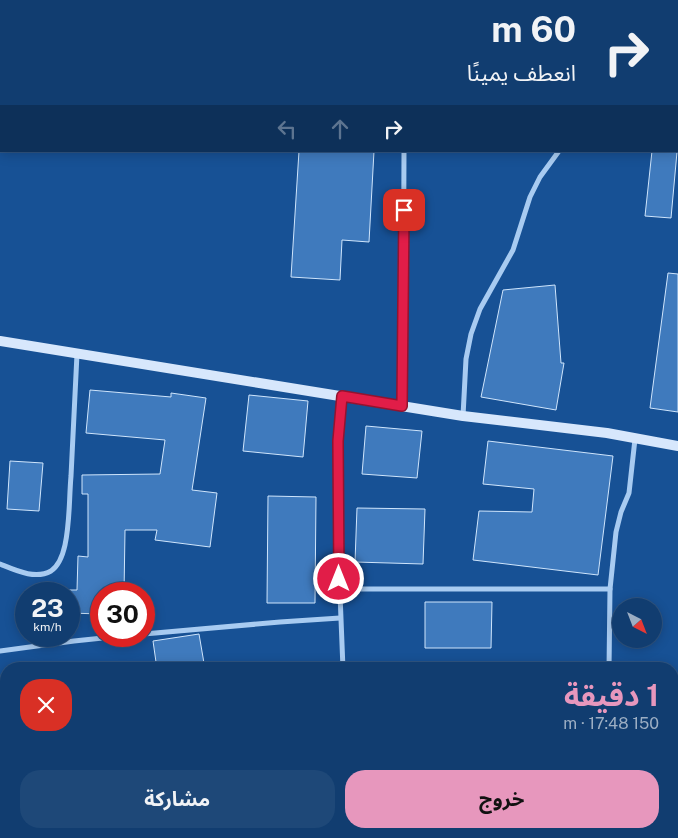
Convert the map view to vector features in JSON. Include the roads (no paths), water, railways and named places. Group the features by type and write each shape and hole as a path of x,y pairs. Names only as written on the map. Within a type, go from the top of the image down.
{"street":[{"path":"402,406 404,152"},
{"path":"463,416 466,359 471,334 480,309 513,250 530,197 540,177 558,152"},
{"path":"0,341 463,416 607,433 678,446"},
{"path":"0,564 28,573 41,574 51,571 58,565 61,559 68,529 77,353"},
{"path":"342,396 338,441 339,590 342,662"},
{"path":"609,662 610,589 616,532 621,512 629,494 635,439"},
{"path":"339,590 610,589"},
{"path":"155,633 340,618"},
{"path":"0,651 90,639"}]}
